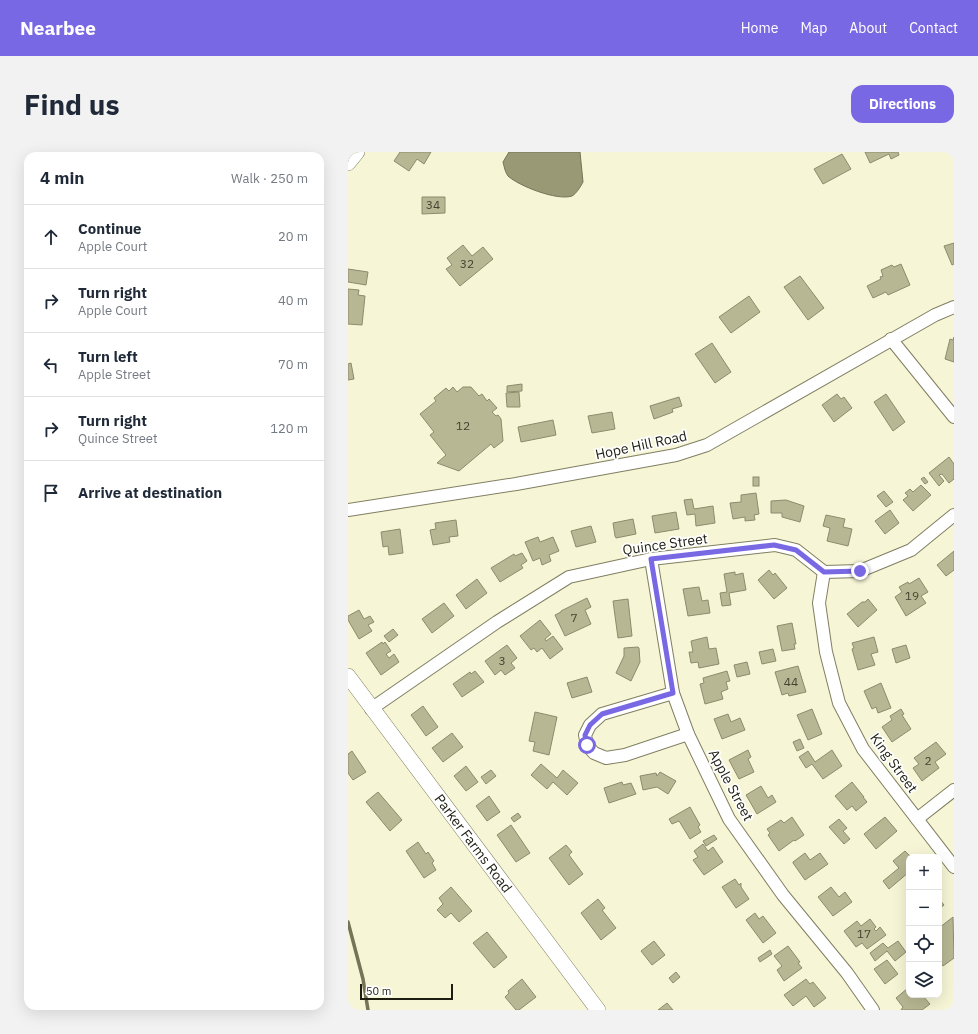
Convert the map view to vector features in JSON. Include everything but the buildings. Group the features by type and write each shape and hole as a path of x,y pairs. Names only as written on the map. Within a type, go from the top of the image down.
{"street":[{"path":"348,163 357,152"},
{"name":"Hope Hill Road","path":"348,510 516,484 682,453 707,445 891,339 935,315 954,307"},
{"path":"891,339 954,417"},
{"path":"824,572 860,571 911,550 954,515"},
{"name":"Quince Street","path":"372,709 497,622 569,577 651,559 774,545 796,550 824,572"},
{"name":"Apple Street","path":"651,559 673,693 688,734 729,819 783,895 847,974 873,1010"},
{"name":"King Street","path":"824,572 819,603 826,652 839,702 863,749 954,866"},
{"name":"Parker Farms Road","path":"348,676 598,1010"},
{"path":"673,693 602,714 590,725 585,735 587,745 594,753 606,758 625,755 688,734"},
{"path":"917,819 954,790"}],"shaded area":[{"path":"509,152 580,152 583,182 572,196 565,197 548,195 538,192 508,176 503,162"}],"waterway":[{"path":"348,922 363,979 368,1010"}],"route":[{"path":"587,745 585,735 590,725 602,714 673,693 651,559 774,545 796,550 824,572 860,571"}]}
